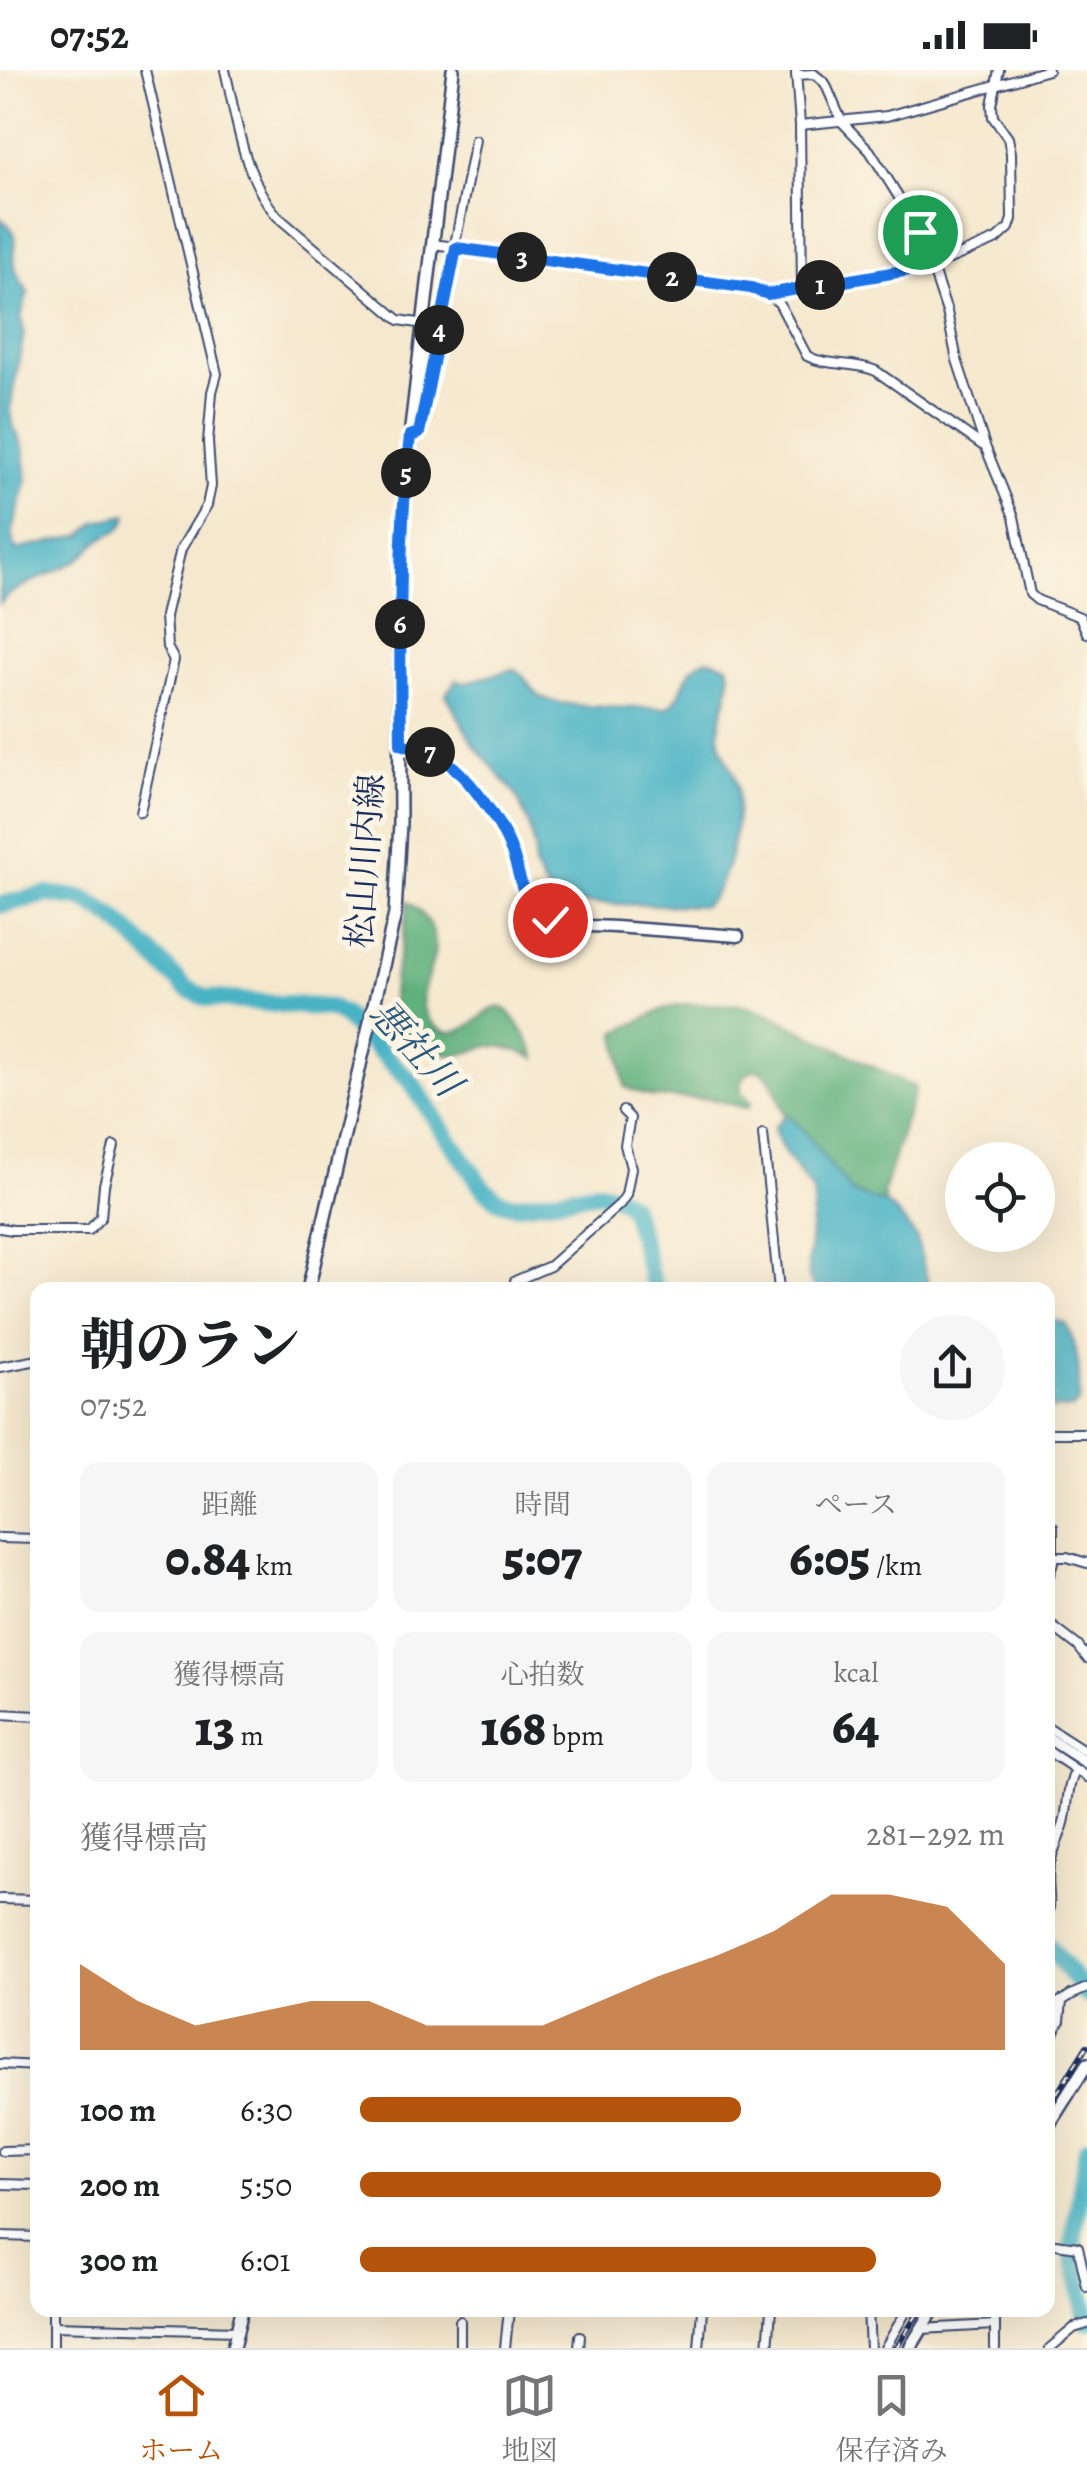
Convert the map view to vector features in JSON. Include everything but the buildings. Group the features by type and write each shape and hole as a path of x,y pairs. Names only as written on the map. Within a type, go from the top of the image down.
{"main road":[{"name":"松山川内線","path":"310,1282 396,914 404,488 454,70"},
{"path":"1055,2115 1087,2064"},
{"path":"233,2348 240,2317"},
{"path":"910,2348 929,2317"}],"street":[{"path":"140,812 174,660 167,647 165,616 182,549 207,505 211,486 208,442 217,374 145,70"},
{"path":"225,70 250,169 266,204 399,320 424,324"},
{"path":"768,294 933,266 996,239 1008,228 1012,219 1011,153 992,105 999,70"},
{"path":"800,124 886,116 1048,70"},
{"path":"802,288 796,72 814,74 825,83 842,122 870,151 920,232 948,312 957,360 985,446 1014,517 1030,594 1080,618 1087,633"},
{"path":"410,436 419,433 475,140"},
{"path":"434,244 751,288 768,294 779,304 806,356 876,370 985,446"},
{"path":"401,744 432,752 478,794 514,856 526,899 550,920 738,936"},
{"path":"515,1282 550,1266 620,1204 631,1168 624,1146 630,1118 623,1112"},
{"path":"762,1134 778,1282"},
{"path":"0,1228 89,1230 101,1217 114,1146"},
{"path":"0,1366 30,1361"},
{"path":"1055,1433 1087,1433"},
{"path":"0,1538 30,1539"},
{"path":"1055,1557 1087,1563"},
{"path":"1055,1628 1087,1658"},
{"path":"0,1714 30,1716"},
{"path":"1055,1731 1087,1752"},
{"path":"1055,1742 1087,1763"},
{"path":"1055,1756 1087,1777"},
{"path":"1055,1850 1064,1827 1068,1786 1076,1770"},
{"path":"0,1898 30,1900"},
{"path":"1055,2006 1087,1988"},
{"path":"1055,2031 1062,2002"},
{"path":"0,2064 30,2066"},
{"path":"3,2151 30,2150"},
{"path":"0,2184 30,2185"},
{"path":"0,2236 30,2236"},
{"path":"1055,2244 1078,2247 1087,2287"},
{"path":"53,2317 53,2348"},
{"path":"505,2348 507,2317"},
{"path":"699,2348 701,2317"},
{"path":"768,2348 770,2317"},
{"path":"868,2317 870,2348"},
{"path":"885,2348 904,2317"},
{"path":"995,2317 995,2348"},
{"path":"460,2321 460,2348"},
{"path":"921,2329 995,2324"},
{"path":"1050,2348 1083,2325"},
{"path":"54,2326 236,2331"},
{"path":"579,2348 580,2336"}],"green space":[{"path":"408,901 426,919 434,936 434,953 422,997 424,1011 434,1025 454,1032 502,1008 531,1044 536,1058 497,1046 459,1055 442,1054 410,1038 401,1028 392,1004"},
{"path":"686,1004 745,1005 915,1088 883,1193 886,1204 852,1193 785,1115 771,1081 762,1071 755,1069 743,1077 740,1091 751,1103 747,1108 711,1099 652,1097 625,1087 616,1033 664,1009"}],"water":[{"path":"0,218 13,231 16,270 28,292 21,317 24,333 10,409 23,445 27,479 12,534 15,550 83,535 96,522 127,515 121,528 100,540 80,559 24,586 0,604"},
{"path":"707,659 728,665 730,673 719,733 737,790 732,847 712,898 702,906 557,900 534,866 535,848 529,824 515,794 472,742 446,694 456,680 464,683 514,669 537,694 551,701 667,708 678,697 691,670"},
{"path":"785,1115 789,1116 852,1193 886,1204 898,1214 916,1237 928,1282 811,1282 808,1266 813,1192 785,1153 774,1128"},
{"path":"1055,1321 1065,1323 1076,1352 1079,1402 1073,1408 1055,1409"}],"waterway":[{"name":"悪社川","path":"0,905 48,894 84,899 116,919 186,988 206,998 330,1008 342,1014 411,1082 484,1189 500,1201 515,1205 599,1192 615,1195 631,1206 653,1282"},
{"name":"悪社川","path":"1055,1954 1087,1995"},
{"name":"悪社川","path":"1087,2148 1073,2240 1087,2321"}],"railway":[{"path":"1055,2097 1087,2046"},
{"path":"896,2348 916,2317"}],"route":[{"path":"550,920 526,899 514,856 478,794 432,752 401,744 404,488 410,436 419,433 456,248 751,288 768,294 933,266 920,232"}]}
